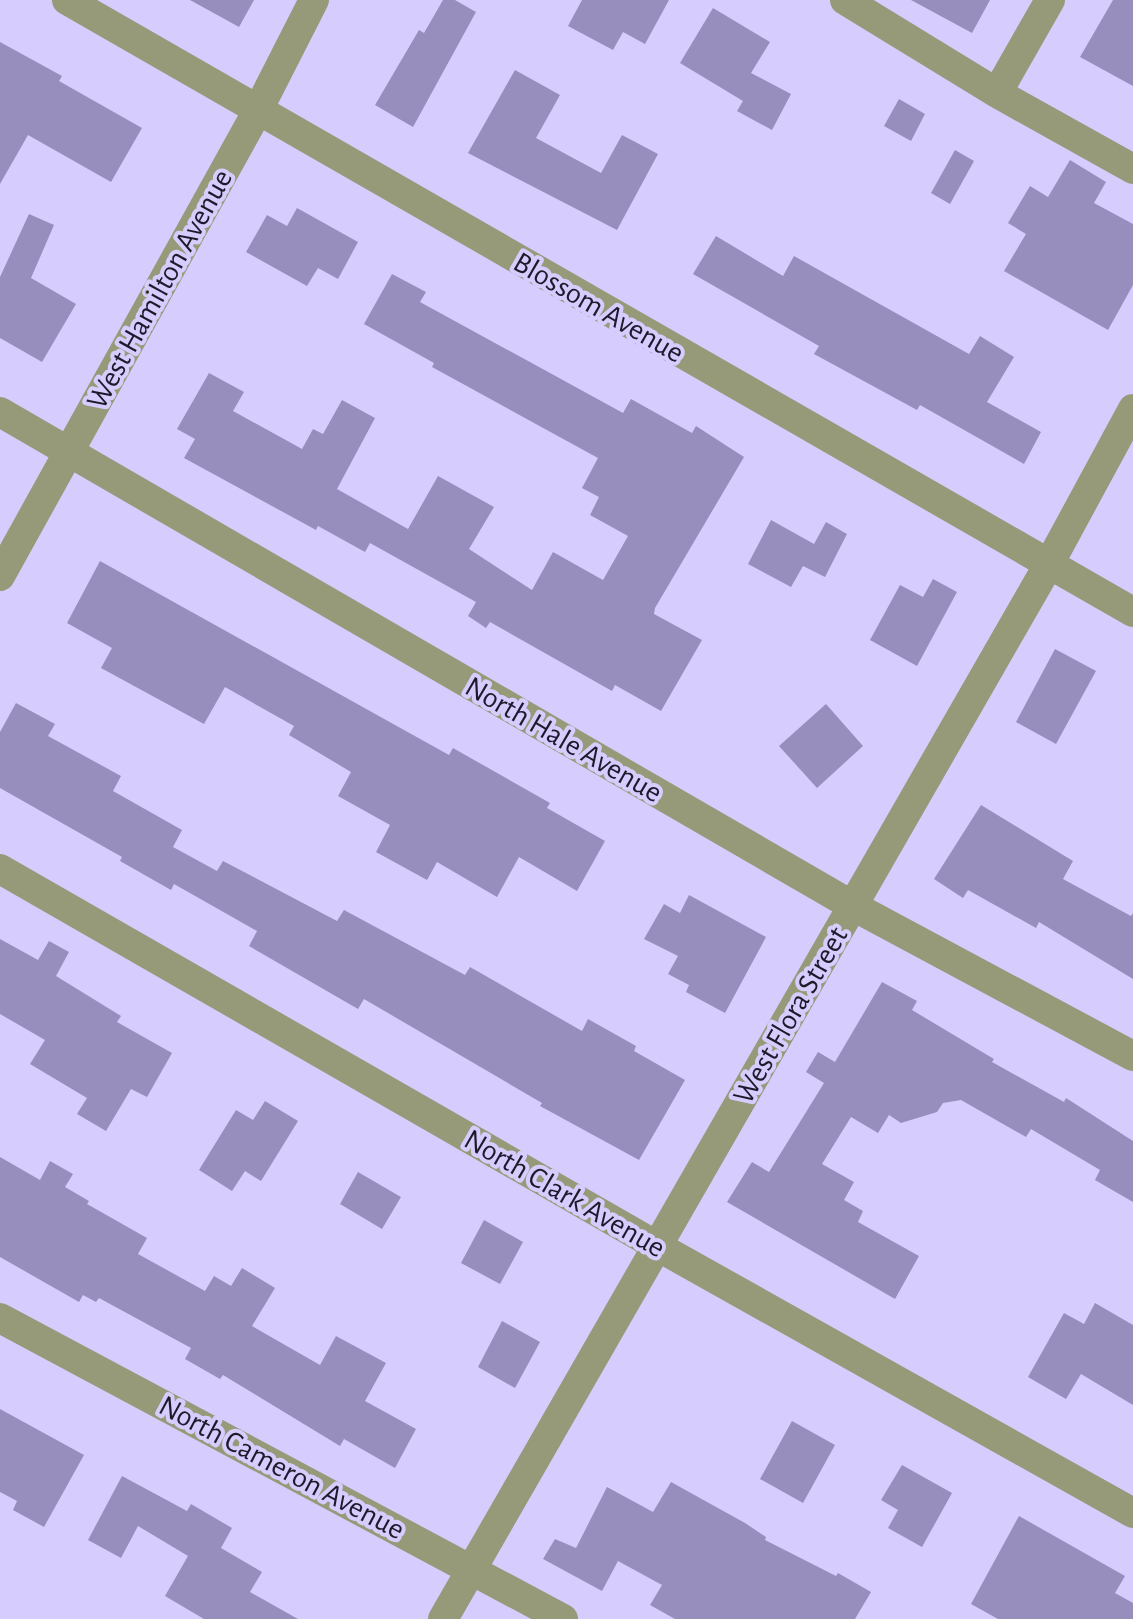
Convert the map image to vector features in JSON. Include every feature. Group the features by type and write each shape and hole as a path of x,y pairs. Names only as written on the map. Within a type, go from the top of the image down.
{"street":[{"name":"Blossom Avenue","path":"67,0 1133,612"},
{"name":"West Hamilton Avenue","path":"0,576 258,112 314,0"},
{"path":"846,0 997,93 1133,169"},
{"path":"997,93 1050,0"},
{"name":"West Flora Street","path":"443,1619 1050,564 1133,409"},
{"name":"North Hale Avenue","path":"0,412 854,906 1133,1056"},
{"name":"North Clark Avenue","path":"0,869 657,1246 1133,1513"},
{"name":"North Cameron Avenue","path":"0,1318 564,1619"}],"building":[{"path":"190,0 254,0 239,27"},
{"path":"443,0 455,0 476,12 413,127 375,105 419,30 424,33"},
{"path":"582,0 669,0 645,44 623,32 613,50 568,26"},
{"path":"911,0 990,0 972,33"},
{"path":"1113,0 1133,0 1133,86 1080,57"},
{"path":"713,8 770,42 751,73 791,94 772,130 737,111 743,101 680,63"},
{"path":"0,42 62,76 59,81 142,128 111,182 28,135 0,184"},
{"path":"515,70 560,95 536,138 601,173 622,135 658,154 617,230 468,153"},
{"path":"899,99 925,114 911,141 884,126"},
{"path":"955,150 974,161 950,204 931,193"},
{"path":"1070,160 1106,182 1094,203 1133,224 1133,285 1108,330 1004,271 1026,234 1008,223 1030,186 1048,197"},
{"path":"297,208 358,242 338,279 318,268 307,286 246,252 267,215 287,226"},
{"path":"29,214 54,225 31,278 76,304 42,362 0,338 0,277"},
{"path":"716,236 783,276 794,256 969,354 980,336 1014,357 987,402 1041,432 1024,464 920,405 917,410 814,354 819,346 693,274"},
{"path":"392,274 426,292 420,302 623,413 631,399 692,433 696,426 744,457 655,608 654,614 702,640 661,711 615,685 612,691 490,622 486,628 468,616 476,602 370,543 365,552 318,526 316,530 184,458 195,439 177,429 209,373 244,392 233,411 302,449 313,429 323,434 342,400 375,418 337,489 408,529 438,476 494,507 469,549 532,590 553,552 603,580 628,536 590,515 599,497 582,488 598,458 432,367 434,363 364,324"},
{"path":"771,520 814,544 826,522 847,534 825,577 803,566 791,587 748,564"},
{"path":"100,561 449,755 453,748 550,803 547,808 605,841 577,891 519,857 497,897 437,862 427,880 376,852 390,825 338,796 351,772 289,735 294,726 225,687 204,724 101,668 112,648 67,623"},
{"path":"933,579 957,592 917,666 870,640 900,585 923,597"},
{"path":"1055,649 1096,671 1056,744 1016,722"},
{"path":"16,703 55,724 48,736 121,776 113,791 182,830 173,847 217,871 223,861 337,921 344,910 465,975 470,967 582,1031 588,1019 685,1080 639,1160 540,1106 542,1103 364,999 358,1009 249,946 257,931 174,884 171,890 120,861 122,857 0,788 0,732"},
{"path":"826,704 863,746 817,788 779,746"},
{"path":"981,805 1073,861 1063,879 1131,916 1133,913 1133,979 1039,922 1036,928 968,890 963,898 934,879"},
{"path":"689,895 766,937 725,1013 686,992 689,985 668,974 678,956 644,939 664,904 680,913"},
{"path":"0,939 38,960 49,941 69,952 56,976 121,1016 117,1022 172,1053 147,1097 131,1089 106,1131 77,1114 87,1098 30,1064 45,1040 0,1014"},
{"path":"882,982 917,1001 912,1010 994,1059 992,1062 1064,1102 1066,1098 1133,1141 1133,1202 1095,1180 1100,1170 1031,1129 1026,1137 961,1100 943,1103 937,1112 901,1123 889,1115 878,1133 851,1117 822,1164 854,1182 844,1200 863,1211 858,1222 919,1256 895,1299 727,1202 752,1162 769,1172 824,1083 806,1072 818,1052 835,1062"},
{"path":"265,1101 298,1121 261,1181 245,1171 232,1191 199,1170 236,1110 253,1120"},
{"path":"0,1157 40,1180 50,1161 73,1174 65,1187 147,1238 138,1254 205,1291 214,1276 231,1286 242,1268 275,1288 252,1326 320,1365 336,1336 386,1363 365,1401 416,1429 395,1468 344,1439 340,1446 223,1375 220,1379 185,1359 191,1348 99,1298 96,1302 83,1295 79,1302 0,1257"},
{"path":"358,1172 401,1197 382,1229 340,1204"},
{"path":"484,1220 523,1242 500,1284 461,1263"},
{"path":"1095,1303 1133,1325 1133,1405 1081,1374 1066,1399 1028,1377 1064,1313 1084,1324"},
{"path":"502,1321 540,1342 515,1388 478,1367"},
{"path":"0,1409 84,1455 44,1527 13,1510 17,1501 0,1492"},
{"path":"792,1421 835,1445 803,1503 760,1479"},
{"path":"902,1465 952,1493 922,1547 888,1528 898,1510 881,1500"},
{"path":"122,1476 187,1511 191,1504 232,1528 221,1548 262,1572 250,1592 298,1619 204,1619 165,1596 188,1556 138,1526 121,1558 88,1540"},
{"path":"671,1482 745,1523 765,1540 871,1592 855,1619 675,1619 650,1605 662,1585 618,1561 602,1591 543,1559 555,1539 576,1548 607,1487 653,1512"},
{"path":"1019,1516 1125,1576 1115,1593 1133,1603 1133,1619 998,1619 971,1604"}]}
